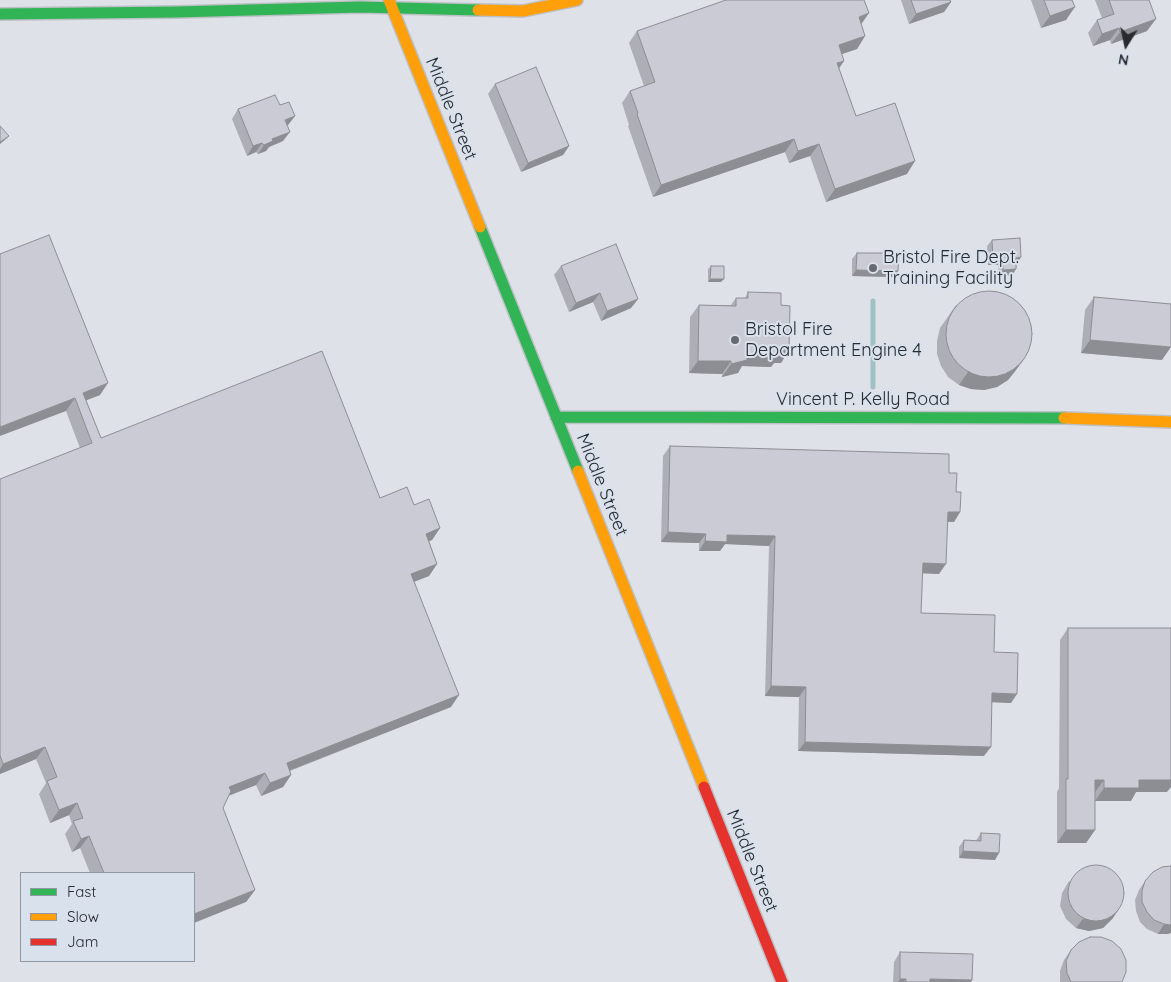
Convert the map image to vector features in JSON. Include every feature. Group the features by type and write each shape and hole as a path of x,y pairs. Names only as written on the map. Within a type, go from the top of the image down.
{"main road":[{"path":"0,14 360,8 391,4 523,11 577,0"},
{"name":"Middle Street","path":"391,4 782,982"},
{"name":"Vincent P. Kelly Road","path":"556,416 1059,418 1171,422"}],"building":[{"path":"726,0 864,0 869,13 859,17 865,36 839,45 844,61 837,63 856,116 895,103 915,161 835,189 819,144 798,151 794,139 661,185 630,91 655,82 637,31"},
{"path":"911,0 950,0 951,2 916,14"},
{"path":"1044,0 1072,0 1075,7 1050,16"},
{"path":"1109,0 1149,0 1156,19 1120,32 1119,28 1102,34 1097,20 1114,14"},
{"path":"536,67 569,146 528,163 495,84"},
{"path":"275,95 280,105 289,102 295,116 285,120 290,132 272,139 273,141 264,145 262,143 253,146 238,109"},
{"path":"0,126 9,136 0,142"},
{"path":"49,235 108,383 83,393 101,438 322,351 380,498 407,487 414,505 429,499 440,528 426,534 437,564 411,574 459,695 287,763 291,775 270,783 265,773 229,787 231,791 223,808 255,890 195,914 195,872 104,872 89,836 81,839 73,821 83,818 77,803 59,810 47,781 57,777 45,747 3,764 0,755 0,479 92,443 75,398 0,427 0,254"},
{"path":"1020,238 1021,257 1016,258 1016,269 1003,270 1003,259 993,259 992,240"},
{"path":"616,244 638,299 607,311 600,293 576,303 561,266"},
{"path":"857,253 899,253 898,271 856,270"},
{"path":"711,266 724,266 724,279 710,279"},
{"path":"989,291 1006,294 1020,303 1029,317 1032,334 1029,351 1020,365 1006,374 989,377 972,374 958,365 949,351 946,334 949,317 958,303 972,294"},
{"name":"Bristol Fire Department Engine 4","path":"748,292 781,293 781,305 790,306 789,350 780,350 780,355 747,354 747,360 731,364 731,361 698,361 699,305 736,306 736,298 748,298"},
{"path":"1094,297 1171,304 1171,347 1090,340"},
{"path":"670,446 949,454 949,473 957,473 956,492 961,492 960,512 948,512 946,564 923,563 921,613 995,615 994,652 1018,653 1017,694 992,693 991,747 805,742 806,687 771,686 775,536 727,535 727,542 705,541 706,534 668,532"},
{"path":"1068,628 1171,628 1171,780 1139,780 1139,788 1104,788 1104,780 1095,780 1095,830 1066,830"},
{"path":"981,833 1000,834 999,853 963,851 964,840 981,841"},
{"path":"1091,865 1101,865 1116,873 1122,882 1124,893 1122,904 1116,913 1101,921 1091,921 1080,916 1073,909 1068,898 1068,888 1073,877 1080,870"},
{"path":"1171,866 1171,925 1154,920 1147,912 1142,902 1142,891 1145,881 1153,872 1162,867"},
{"path":"1090,937 1101,937 1112,941 1121,949 1126,960 1126,972 1122,982 1071,982 1067,973 1066,961 1071,950 1079,942"},
{"path":"900,952 973,954 972,980 930,979 930,982 906,982 906,979 900,979"}],"waterway":[{"path":"873,301 873,387"}],"traffic: fast":[{"path":"0,14 360,7 478,10"},
{"path":"480,227 578,471"},
{"path":"556,417 1064,418"}],"traffic: slow":[{"path":"389,0 480,227"},
{"path":"478,10 523,11 577,0"},
{"path":"1064,418 1171,422"},
{"path":"578,471 704,787"}],"traffic: jam":[{"path":"704,787 782,982"}],"place":[{"name":"Bristol Fire Dept. Training Facility","path":"873,268"},
{"name":"Bristol Fire Department Engine 4","path":"735,340"}]}
